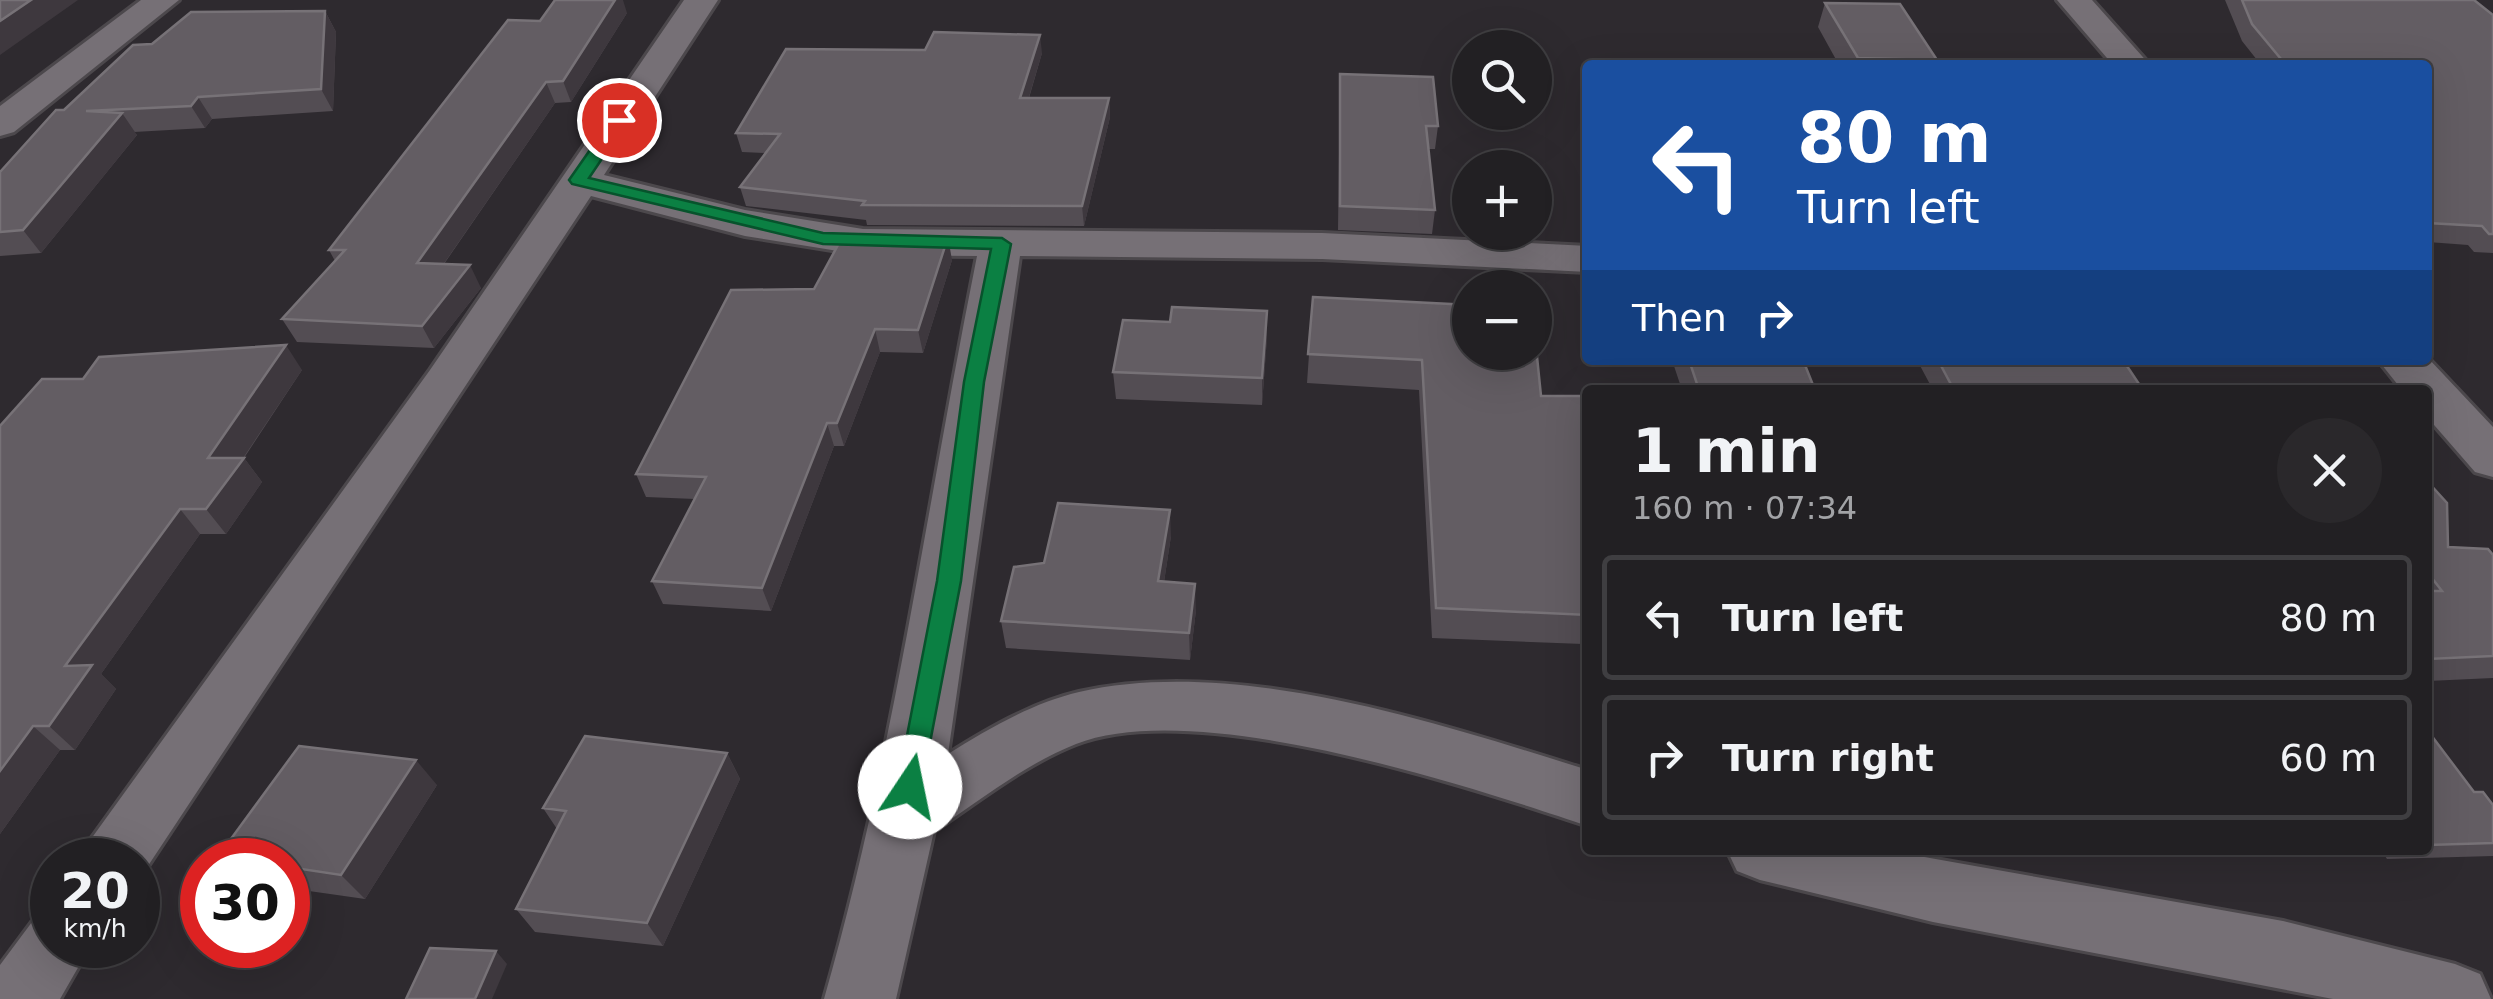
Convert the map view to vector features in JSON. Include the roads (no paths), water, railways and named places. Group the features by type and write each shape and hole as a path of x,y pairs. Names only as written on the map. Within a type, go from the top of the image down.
{"street":[{"path":"0,124 162,0"},
{"path":"129,838 424,413 701,0"},
{"path":"2074,0 2128,60"},
{"path":"578,180 823,238 1002,244 1322,246 1582,260"},
{"path":"860,999 904,816 949,581 974,382 1002,244"},
{"path":"2407,365 2425,385"},
{"path":"2432,393 2493,459"},
{"path":"904,816 988,763 1075,718 1123,710 1198,710 1339,728 1582,796"},
{"path":"1778,855 1841,873 1992,905 2245,942 2455,999"},
{"path":"18,999 40,968"}]}
